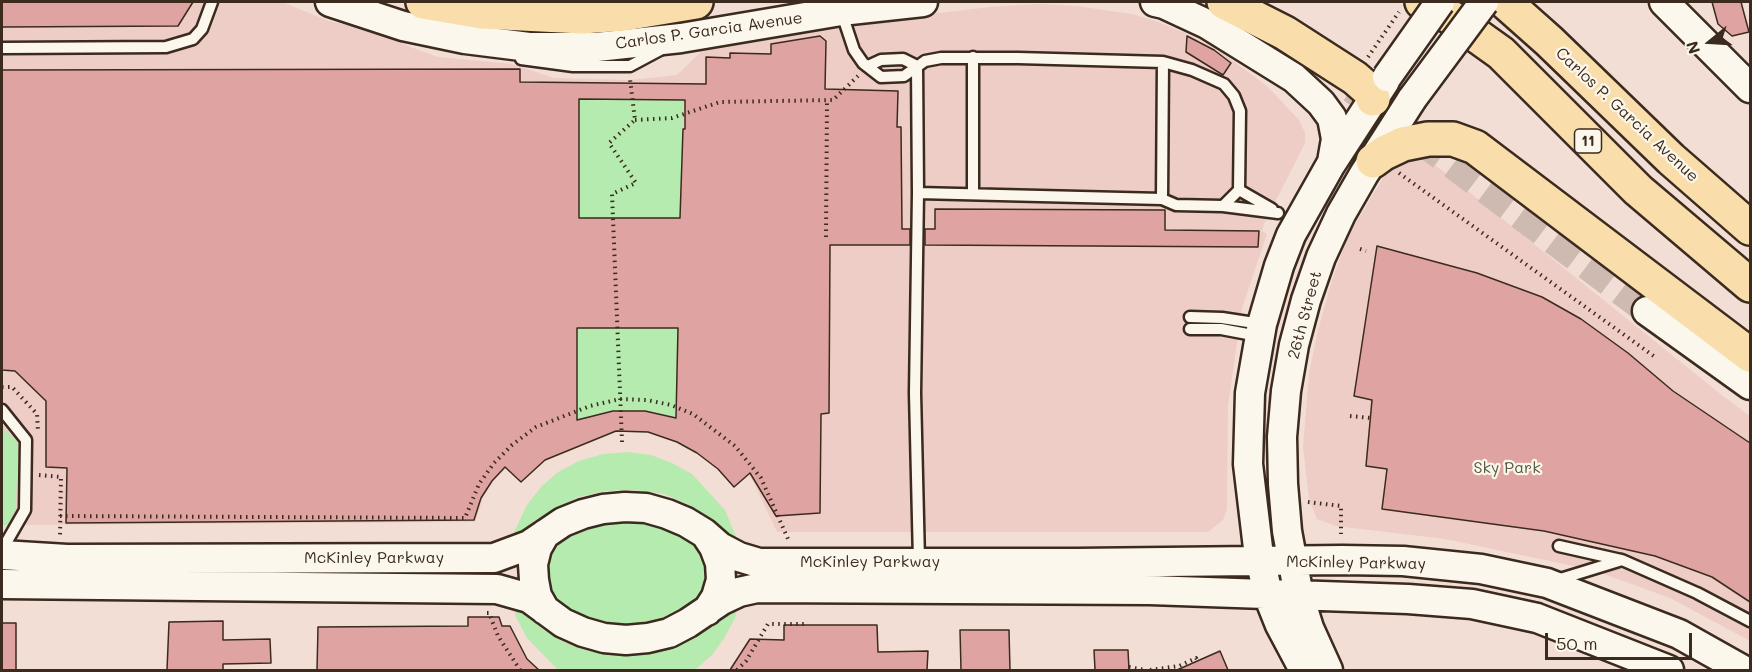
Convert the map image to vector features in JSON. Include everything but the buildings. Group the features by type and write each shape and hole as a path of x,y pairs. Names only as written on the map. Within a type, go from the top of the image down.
{"main road":[{"name":"Carlos P. Garcia Avenue","path":"330,2 413,35 529,47 597,47 681,38 841,11 923,2"},
{"path":"423,2 482,12 582,18 624,14 696,2"},
{"name":"Carlos P. Garcia Avenue","path":"841,11 872,2"},
{"path":"1155,2 1208,24 1294,78 1314,96 1332,118 1336,140 1331,164"},
{"path":"1224,2 1285,33 1365,85 1371,92 1376,78"},
{"path":"1304,670 1280,625 1268,596 1255,534 1248,464 1250,393 1261,330 1279,266 1288,217 1331,164 1376,78 1440,2"},
{"name":"26th Street","path":"1328,670 1309,628 1299,596 1292,561 1283,484 1282,437 1286,391 1294,345 1321,257 1341,214 1386,167 1413,99 1484,2"},
{"name":"Carlos P. Garcia Avenue","path":"1506,2 1671,159 1750,228"},
{"path":"1664,2 1750,88"},
{"name":"11","path":"1411,6 1452,18 1501,53 1638,190 1750,285"},
{"path":"1386,167 1383,153 1403,144 1428,139 1453,139 1475,147 1750,355"},
{"path":"1647,311 1750,385"},
{"name":"McKinley Parkway","path":"2,584 221,572 312,572 494,558 530,545 563,522 583,514 603,509 646,508 686,522 704,533 720,547 739,557 759,563 1150,590 1268,596 1408,599 1472,604 1537,618 1669,670"},
{"path":"704,533 714,547 721,572 716,597 707,611"},
{"path":"545,534 537,548 533,572 537,596 545,610"},
{"name":"McKinley Parkway","path":"2,555 221,572"},
{"name":"McKinley Parkway","path":"312,572 497,589 529,598 563,623 583,632 604,638 626,640 669,633 722,600 739,592 757,588 919,575 1292,561 1402,561 1481,569 1547,583 1679,634 1743,670"}],"lane":[{"path":"2,48 166,47 193,39 202,29 212,2"},
{"path":"841,11 854,50 863,63 881,77 904,76 925,62 941,58 973,57 1163,62 1192,70 1224,84 1234,96 1240,111 1239,190 1223,206"},
{"path":"514,58 573,66 630,66 681,38"},
{"path":"973,57 973,193"},
{"path":"868,66 881,60 903,59 918,66"},
{"path":"1162,199 1163,62"},
{"path":"918,66 915,393 919,575"},
{"path":"1239,190 1288,217"},
{"path":"918,193 1162,199 1176,205 1223,206 1288,217"},
{"path":"1190,323 1222,318 1261,330"},
{"path":"2,410 26,440 25,510 2,550"},
{"path":"1559,546 1622,560 1697,593 1750,621"},
{"path":"1547,583 1622,560"}],"path":[{"path":"1376,78 1411,6"},
{"path":"630,66 634,120"},
{"path":"622,442 612,194 636,183 609,143 634,120 672,118 720,102 833,100 868,66"},
{"path":"826,237 827,100"},
{"path":"1386,167 1655,357"},
{"path":"1360,249 1366,251"},
{"path":"60,516 465,518 478,484 512,445 536,427 564,414 620,399 648,400 671,405 693,414 735,446 761,478 788,539"},
{"path":"1350,416 1371,418"},
{"path":"60,540 61,477"},
{"path":"1302,501 1341,506 1341,534"},
{"path":"483,613 489,613 498,636 520,670"},
{"path":"737,670 746,661 768,624 806,624"},
{"path":"1150,670 1179,666 1196,658 1198,661"},
{"path":"1128,667 1145,670"}],"shaded area":[{"path":"2,2 282,2 329,21 383,33 408,46 438,57 512,64 554,78 630,80 677,75 703,50 827,26 990,7 1039,4 1077,6 1131,14 1185,33 1218,50 1267,86 1299,120 1305,133 1305,143 1264,224 1262,231 1267,234 1242,308 1228,406 1227,509 1223,520 1208,532 777,532 750,475 735,457 676,418 645,411 613,411 577,420 528,448 492,482 483,498 475,522 2,525"},
{"path":"1403,156 1424,157 1443,171 1750,416 1750,641 1670,598 1593,570 1445,539 1336,526 1317,519 1309,499 1303,447 1309,373 1318,330 1333,277 1349,234 1384,176"}],"green space":[{"path":"579,99 683,100 676,417 645,411 613,411 577,420"},
{"path":"2,427 18,442 16,507 9,526 2,525"},
{"path":"627,452 651,455 692,474 725,510 742,551 726,532 689,505 664,494 632,490 607,491 578,497 535,520 508,545 527,505 541,487 558,472 579,461 603,454"},
{"path":"625,521 651,523 674,530 691,540 705,554 710,588 688,609 652,626 623,628 594,623 557,604 539,569 547,554 581,529"},
{"path":"511,598 525,615 563,642 589,651 621,655 646,653 675,646 697,635 738,605 735,618 725,637 712,655 695,670 558,670 527,638 516,617"}],"tunnel":[{"path":"1352,89 1647,311"}],"park label":[{"name":"Sky Park","path":"1507,468"}]}
